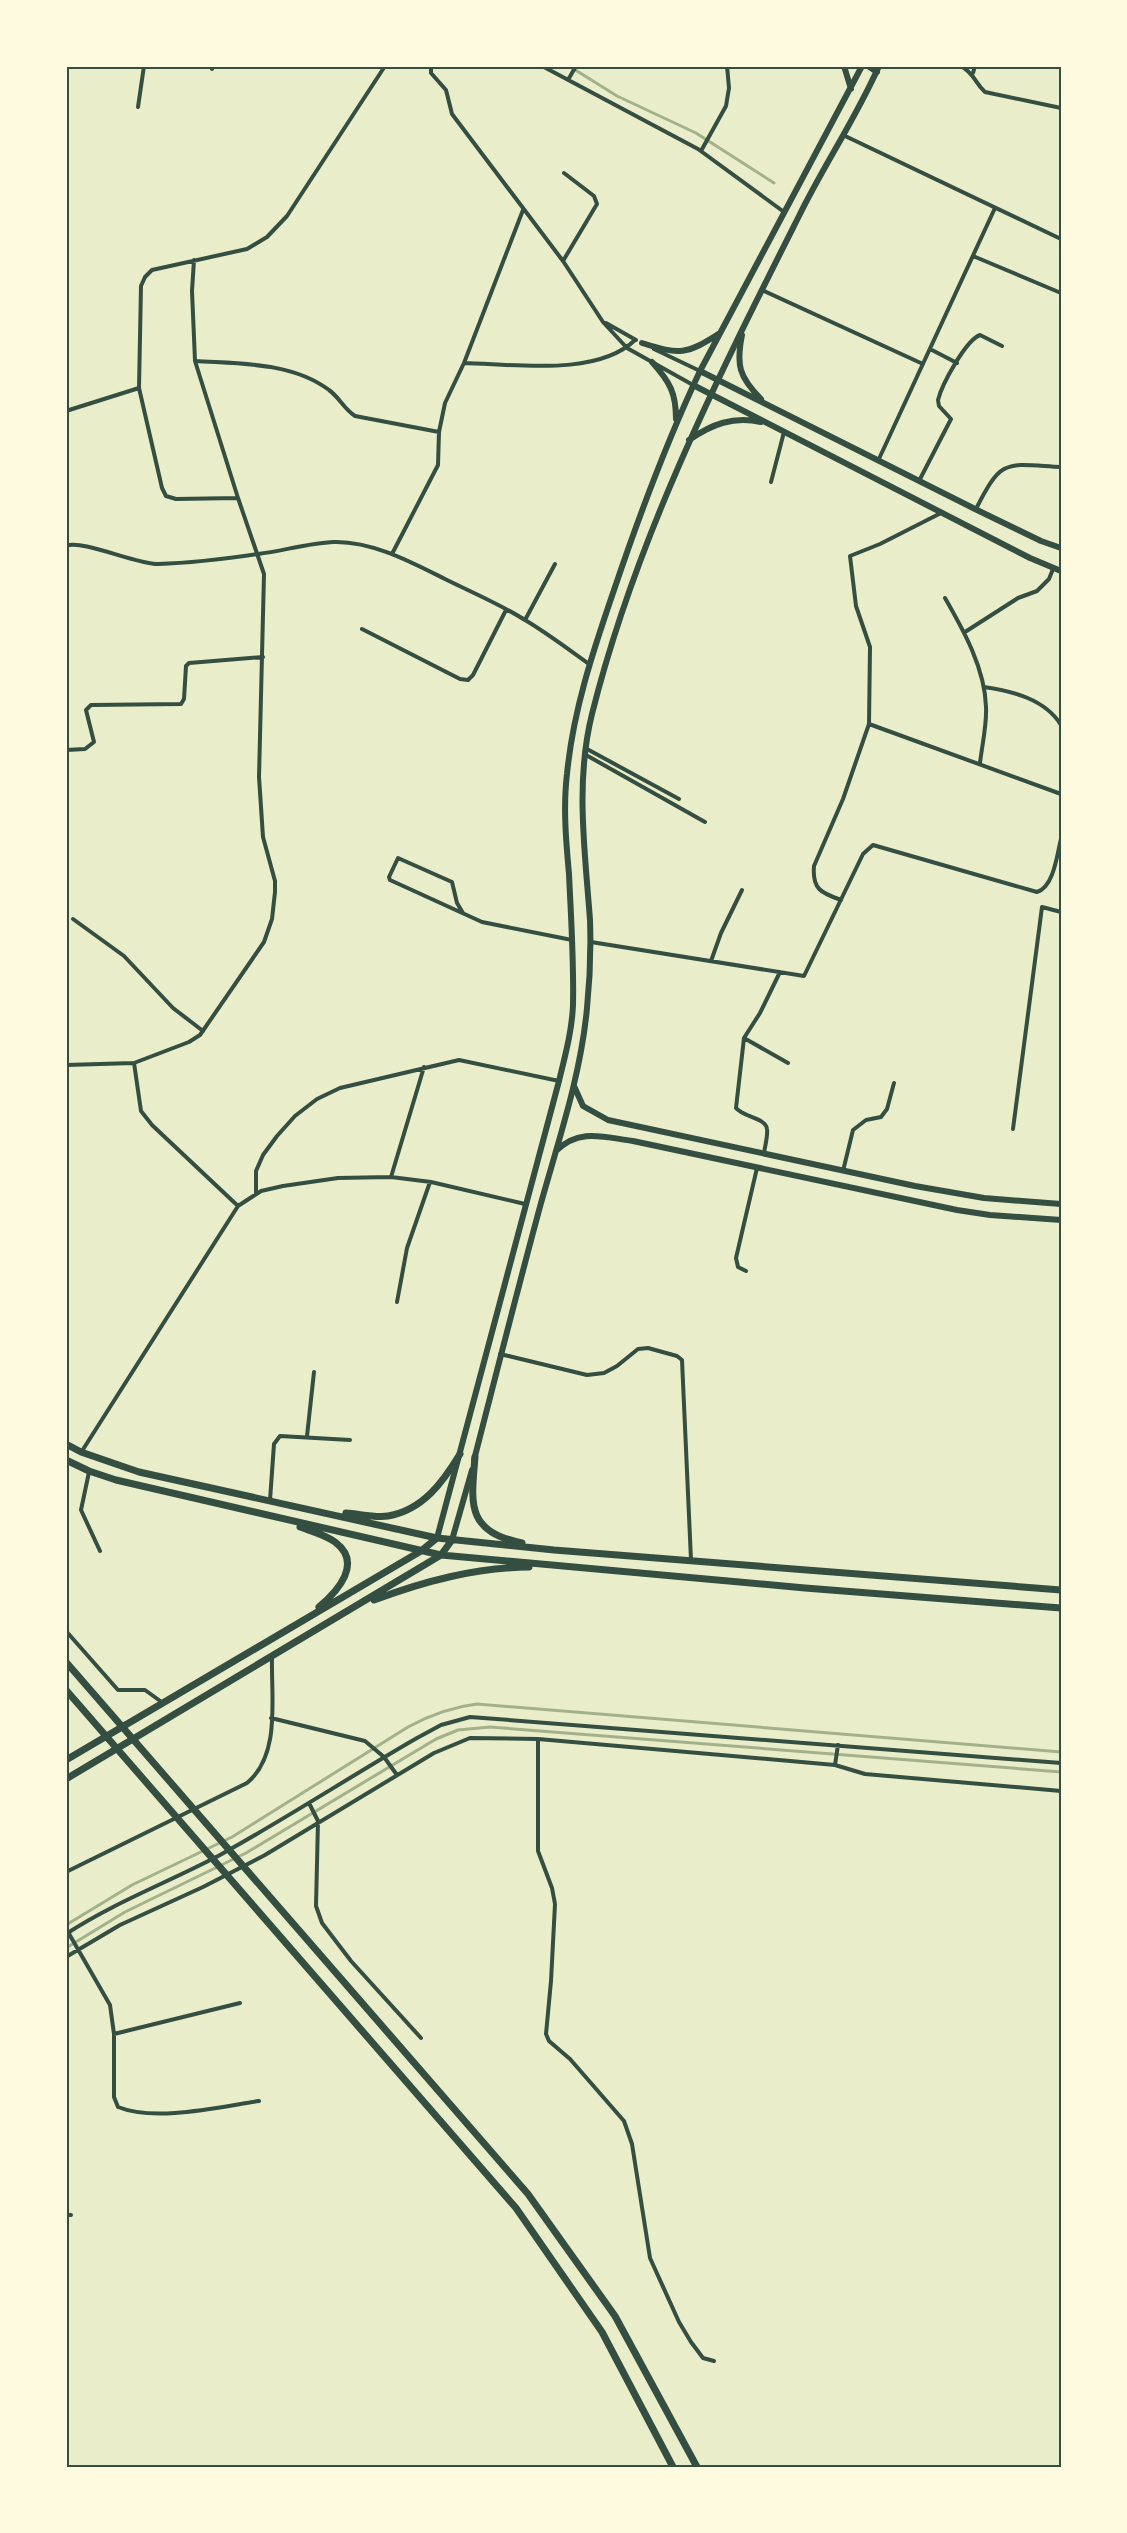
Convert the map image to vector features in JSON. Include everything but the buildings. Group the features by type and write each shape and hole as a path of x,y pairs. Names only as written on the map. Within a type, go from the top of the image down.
{"main road":[{"path":"844,66 851,89"},
{"path":"66,1760 421,1551 437,1538 559,1081 573,1007 572,940 565,830 567,775 576,714 589,664 634,530 693,385 862,66"},
{"path":"66,1779 357,1606 441,1554 453,1540 500,1354 574,1085 587,1011 590,942 582,829 582,780 591,719 603,674 648,537 688,441 800,214 878,69 868,66"},
{"path":"743,329 738,358 741,371 746,383 765,403"},
{"path":"642,344 677,352 689,351 720,333"},
{"path":"652,362 672,388 676,401 676,423"},
{"path":"700,371 975,509 1041,541 1061,548"},
{"path":"693,385 941,513 1061,571"},
{"path":"688,441 724,421 753,420 770,424"},
{"path":"574,1085 583,1106 608,1120 843,1171 984,1198 1061,1204"},
{"path":"555,1151 566,1141 593,1135 982,1214 1061,1220"},
{"path":"679,1151 682,1136"},
{"path":"66,1444 81,1452 139,1472 437,1538 554,1550 1061,1590"},
{"path":"323,1512 386,1516 400,1513 437,1488 460,1454"},
{"path":"475,1457 472,1500 474,1509 484,1526 504,1539 554,1550"},
{"path":"66,1460 89,1471 283,1520 441,1554 805,1588 1061,1608"},
{"path":"283,1520 334,1541 348,1561 344,1582 334,1594 293,1626"},
{"path":"357,1606 422,1582 465,1572 527,1567 574,1567"},
{"path":"66,1662 261,1883 528,2194 615,2316 697,2467"},
{"path":"66,1690 516,2208 602,2332 673,2467"}],"street":[{"path":"138,107 144,66"},
{"path":"238,498 176,499 166,496 162,488 139,388 141,286 145,277 152,270 247,249 277,228 385,66"},
{"path":"431,66 431,73 446,90 452,114 563,261 603,322 627,348 693,385"},
{"path":"542,66 701,152 787,210"},
{"path":"568,80 576,66"},
{"path":"701,152 729,96 727,66"},
{"path":"962,66 973,73 979,87 985,92 1061,108"},
{"path":"973,73 975,66"},
{"path":"843,135 1061,238"},
{"path":"563,261 597,204 594,196 564,173"},
{"path":"878,461 995,208"},
{"path":"392,554 438,465 439,432 448,394 464,363 523,209"},
{"path":"973,256 1061,293"},
{"path":"66,1065 134,1063 189,1042 203,1031 264,942 272,919 275,881 263,837 260,787 264,583 257,554 195,361 192,291 194,260"},
{"path":"762,290 923,364"},
{"path":"603,322 642,344 700,371"},
{"path":"919,481 951,419 939,406 938,400 957,363 973,338 980,335 1002,346"},
{"path":"464,363 557,365 579,363 604,358 627,348 635,340"},
{"path":"930,349 957,363"},
{"path":"195,361 263,366 296,373 330,391 347,411 355,416 439,432"},
{"path":"66,411 139,388"},
{"path":"771,482 784,431"},
{"path":"975,509 990,481 998,472 1009,466 1061,467"},
{"path":"841,900 825,894 816,887 813,878 814,866 843,799 869,724 870,646 856,606 850,556 880,544 941,513"},
{"path":"66,546 77,544 136,561 159,564 257,554 336,542 357,544 392,554 506,610 525,620 589,664"},
{"path":"525,620 555,564"},
{"path":"965,632 1018,598 1037,591 1048,579 1053,569"},
{"path":"945,598 965,632 984,687 986,709 980,763"},
{"path":"362,629 460,679 468,680 473,675 506,610"},
{"path":"66,750 85,749 94,742 86,710 91,705 181,704 184,699 186,666 189,663 263,657"},
{"path":"984,687 1007,690 1028,698 1046,708 1061,725"},
{"path":"869,724 980,763 1061,795"},
{"path":"586,752 679,799"},
{"path":"586,752 705,822"},
{"path":"590,942 804,976 863,854 873,845 1037,892 1041,891 1049,881 1061,839"},
{"path":"463,913 457,903 452,882 398,858 389,877 390,880 482,922 572,940"},
{"path":"711,961 721,933 742,890"},
{"path":"1013,1129 1042,907 1061,912"},
{"path":"73,919 124,956 166,1001 203,1031"},
{"path":"765,1153 767,1127 765,1123 740,1113 736,1108 744,1038 760,1013 780,972"},
{"path":"744,1038 788,1063"},
{"path":"256,1194 254,1177 263,1155 296,1116 317,1099 340,1088 424,1066 459,1060 559,1081"},
{"path":"134,1063 141,1111 152,1125 238,1206"},
{"path":"391,1178 424,1066"},
{"path":"843,1171 852,1130 866,1120 881,1117 887,1109 894,1083"},
{"path":"746,1271 738,1267 736,1258 757,1168"},
{"path":"81,1452 238,1206 256,1194 283,1186 327,1180 391,1178 430,1182 525,1204"},
{"path":"397,1302 407,1248 430,1182"},
{"path":"500,1354 587,1375 604,1373 638,1349 648,1348 677,1356 682,1360 691,1561"},
{"path":"307,1436 314,1372"},
{"path":"270,1501 274,1444 280,1436 350,1440"},
{"path":"89,1471 81,1510 82,1518 100,1551"},
{"path":"66,1631 118,1690 145,1690 163,1703"},
{"path":"66,1872 247,1783 257,1775 268,1750 272,1658"},
{"path":"259,2101 183,2112 131,2112 118,2107 114,2097 114,2034 110,2005 67,1933 122,1902 215,1858 441,1725 470,1717 837,1748 1061,1763"},
{"path":"271,1718 353,1737 375,1747 396,1773"},
{"path":"66,1957 77,1948 120,1925 255,1860 396,1773 458,1741 484,1737 538,1739 835,1765 866,1774 1061,1791"},
{"path":"538,1739 538,1851 552,1888 555,1904 546,2034 624,2121 632,2144 650,2258 679,2322 691,2342 703,2358 714,2361"},
{"path":"835,1765 837,1748"},
{"path":"309,1803 318,1821 316,1906 322,1923 351,1961 421,2038"},
{"path":"114,2034 240,2003"}],"waterway":[{"path":"569,66 617,96 696,133 774,183"},
{"path":"66,1925 132,1885 232,1837 408,1727 441,1712 467,1705 1061,1752"},
{"path":"66,1948 125,1912 246,1853 436,1739 458,1730 490,1727 1061,1772"}]}
